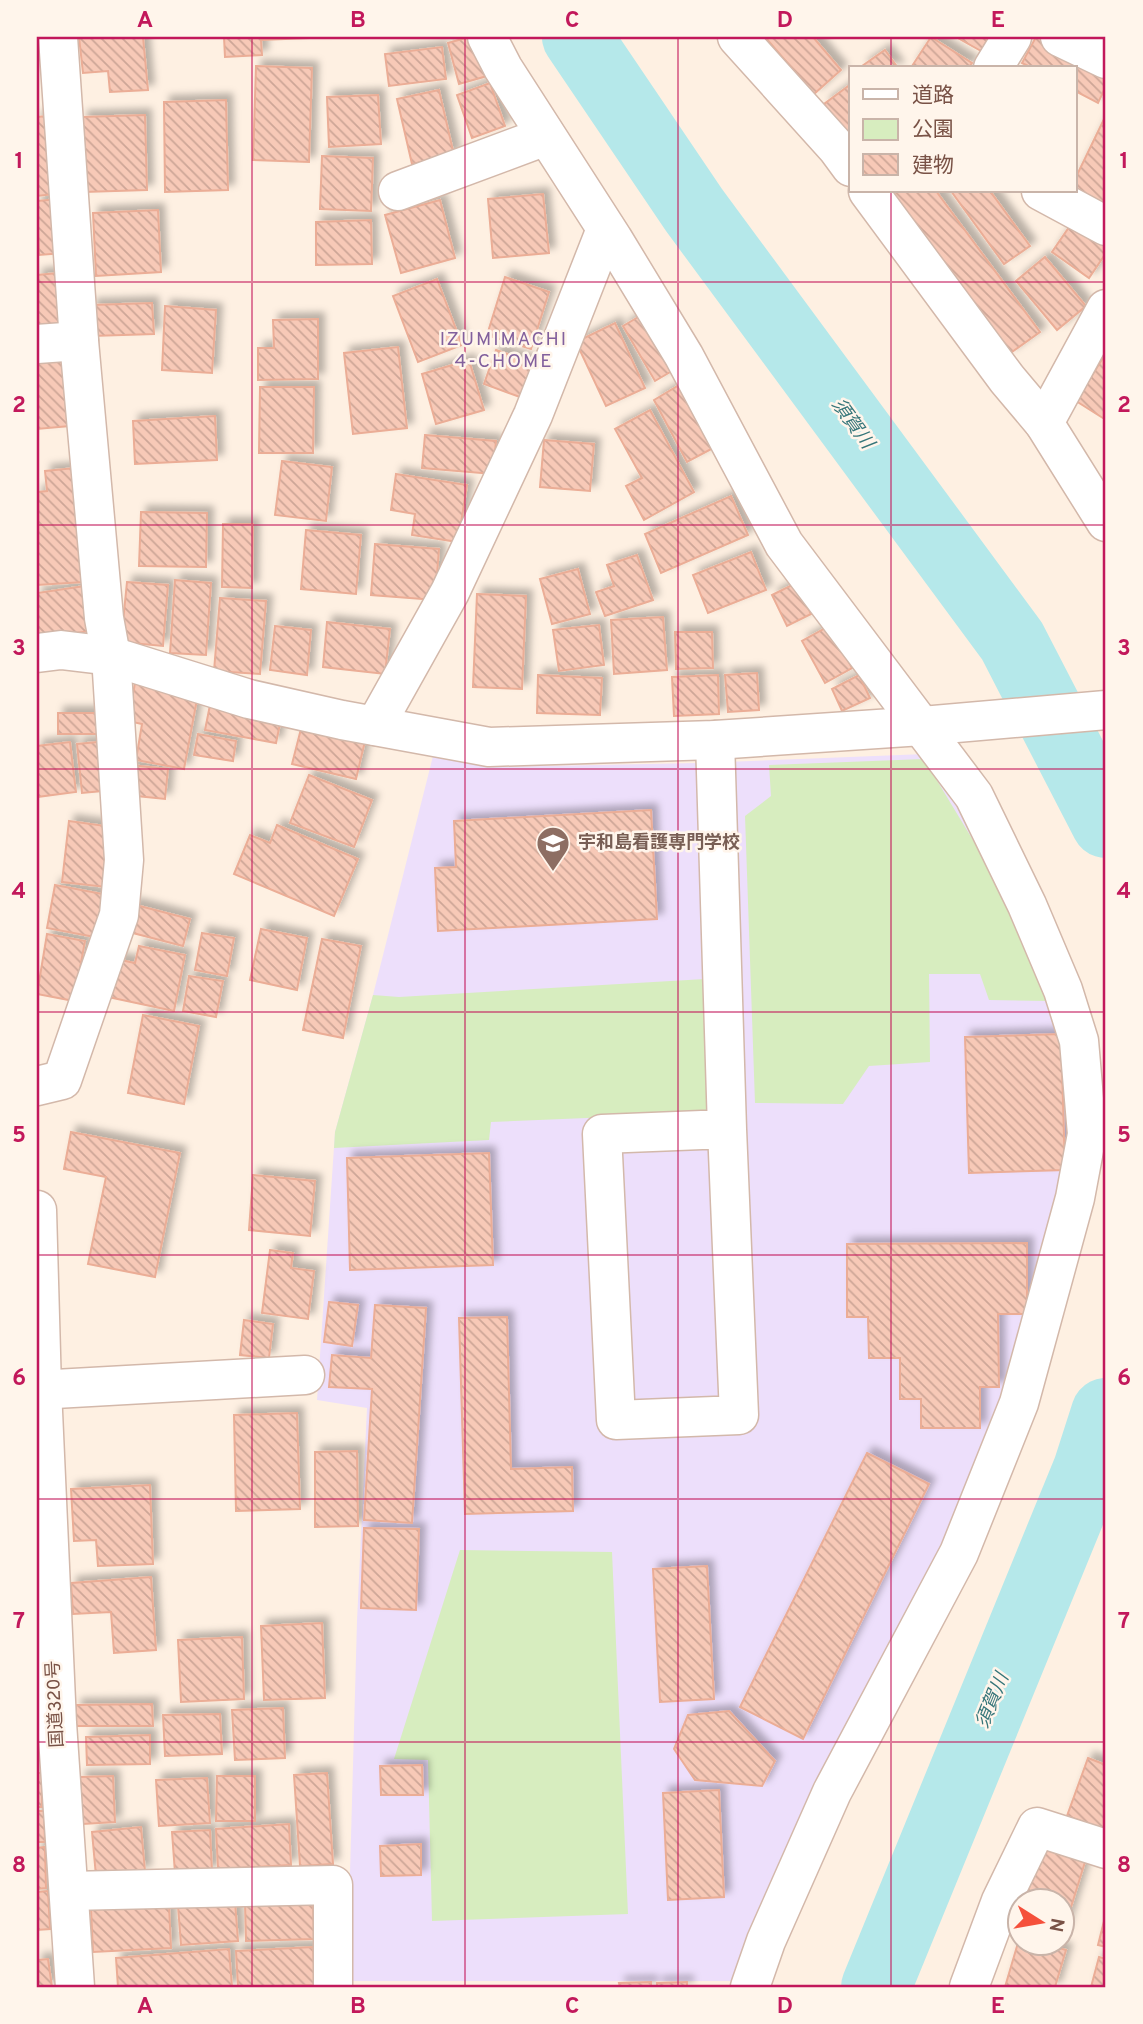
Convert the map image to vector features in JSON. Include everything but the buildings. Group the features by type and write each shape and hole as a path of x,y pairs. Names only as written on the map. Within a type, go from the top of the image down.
{"street":[{"path":"37,1086 62,1080 119,915 124,860 111,656 104,618 79,341 58,37"},
{"path":"486,37 684,356 784,544 934,724 974,796 1027,905 1063,990 1079,1041 1087,1134 1075,1198 1014,1415 959,1553 832,1792 766,1941 750,1987"},
{"path":"737,37 849,164"},
{"path":"994,66 1012,37"},
{"path":"1060,37 1106,59"},
{"path":"398,191 546,135"},
{"path":"869,192 1007,379 1044,423 1106,522"},
{"path":"1043,192 1106,226"},
{"path":"375,726 450,592 533,415 606,229"},
{"path":"1044,423 1106,309"},
{"path":"37,344 79,341"},
{"path":"37,653 61,650 111,656 248,699 489,747 715,740 1106,709"},
{"path":"715,740 739,1415 617,1420 602,1134 727,1129"},
{"name":"国道320号","path":"37,1210 43,1552 75,1987"},
{"path":"39,1389 305,1375"},
{"path":"969,1987 1001,1901 1037,1827 1106,1849"},
{"path":"69,1891 332,1885 333,1987"}],"shaded area":[{"path":"925,754 993,866 1061,1023 1077,1129 999,1432 736,1981 347,1981 357,1621 367,1408 317,1400 335,1132 373,995 433,756 492,767 698,763"}],"green space":[{"path":"924,759 991,870 1047,1001 989,1000 980,974 929,974 930,1062 869,1066 843,1104 755,1103 745,816 771,796 769,765"},
{"path":"705,979 708,1113 491,1122 489,1140 334,1148 335,1132 373,995 399,997"},
{"path":"460,1550 612,1552 628,1914 432,1921 428,1760 394,1759"}],"waterway":[{"name":"須賀川","path":"577,37 694,210 1012,641 1106,823"},
{"name":"須賀川","path":"876,1987 1088,1469 1106,1413"}],"place":[{"name":"宇和島看護専門学校","path":"553,873"}],"district":[{"name":"IZUMIMACHI 4-CHOME","path":"504,351"}]}
